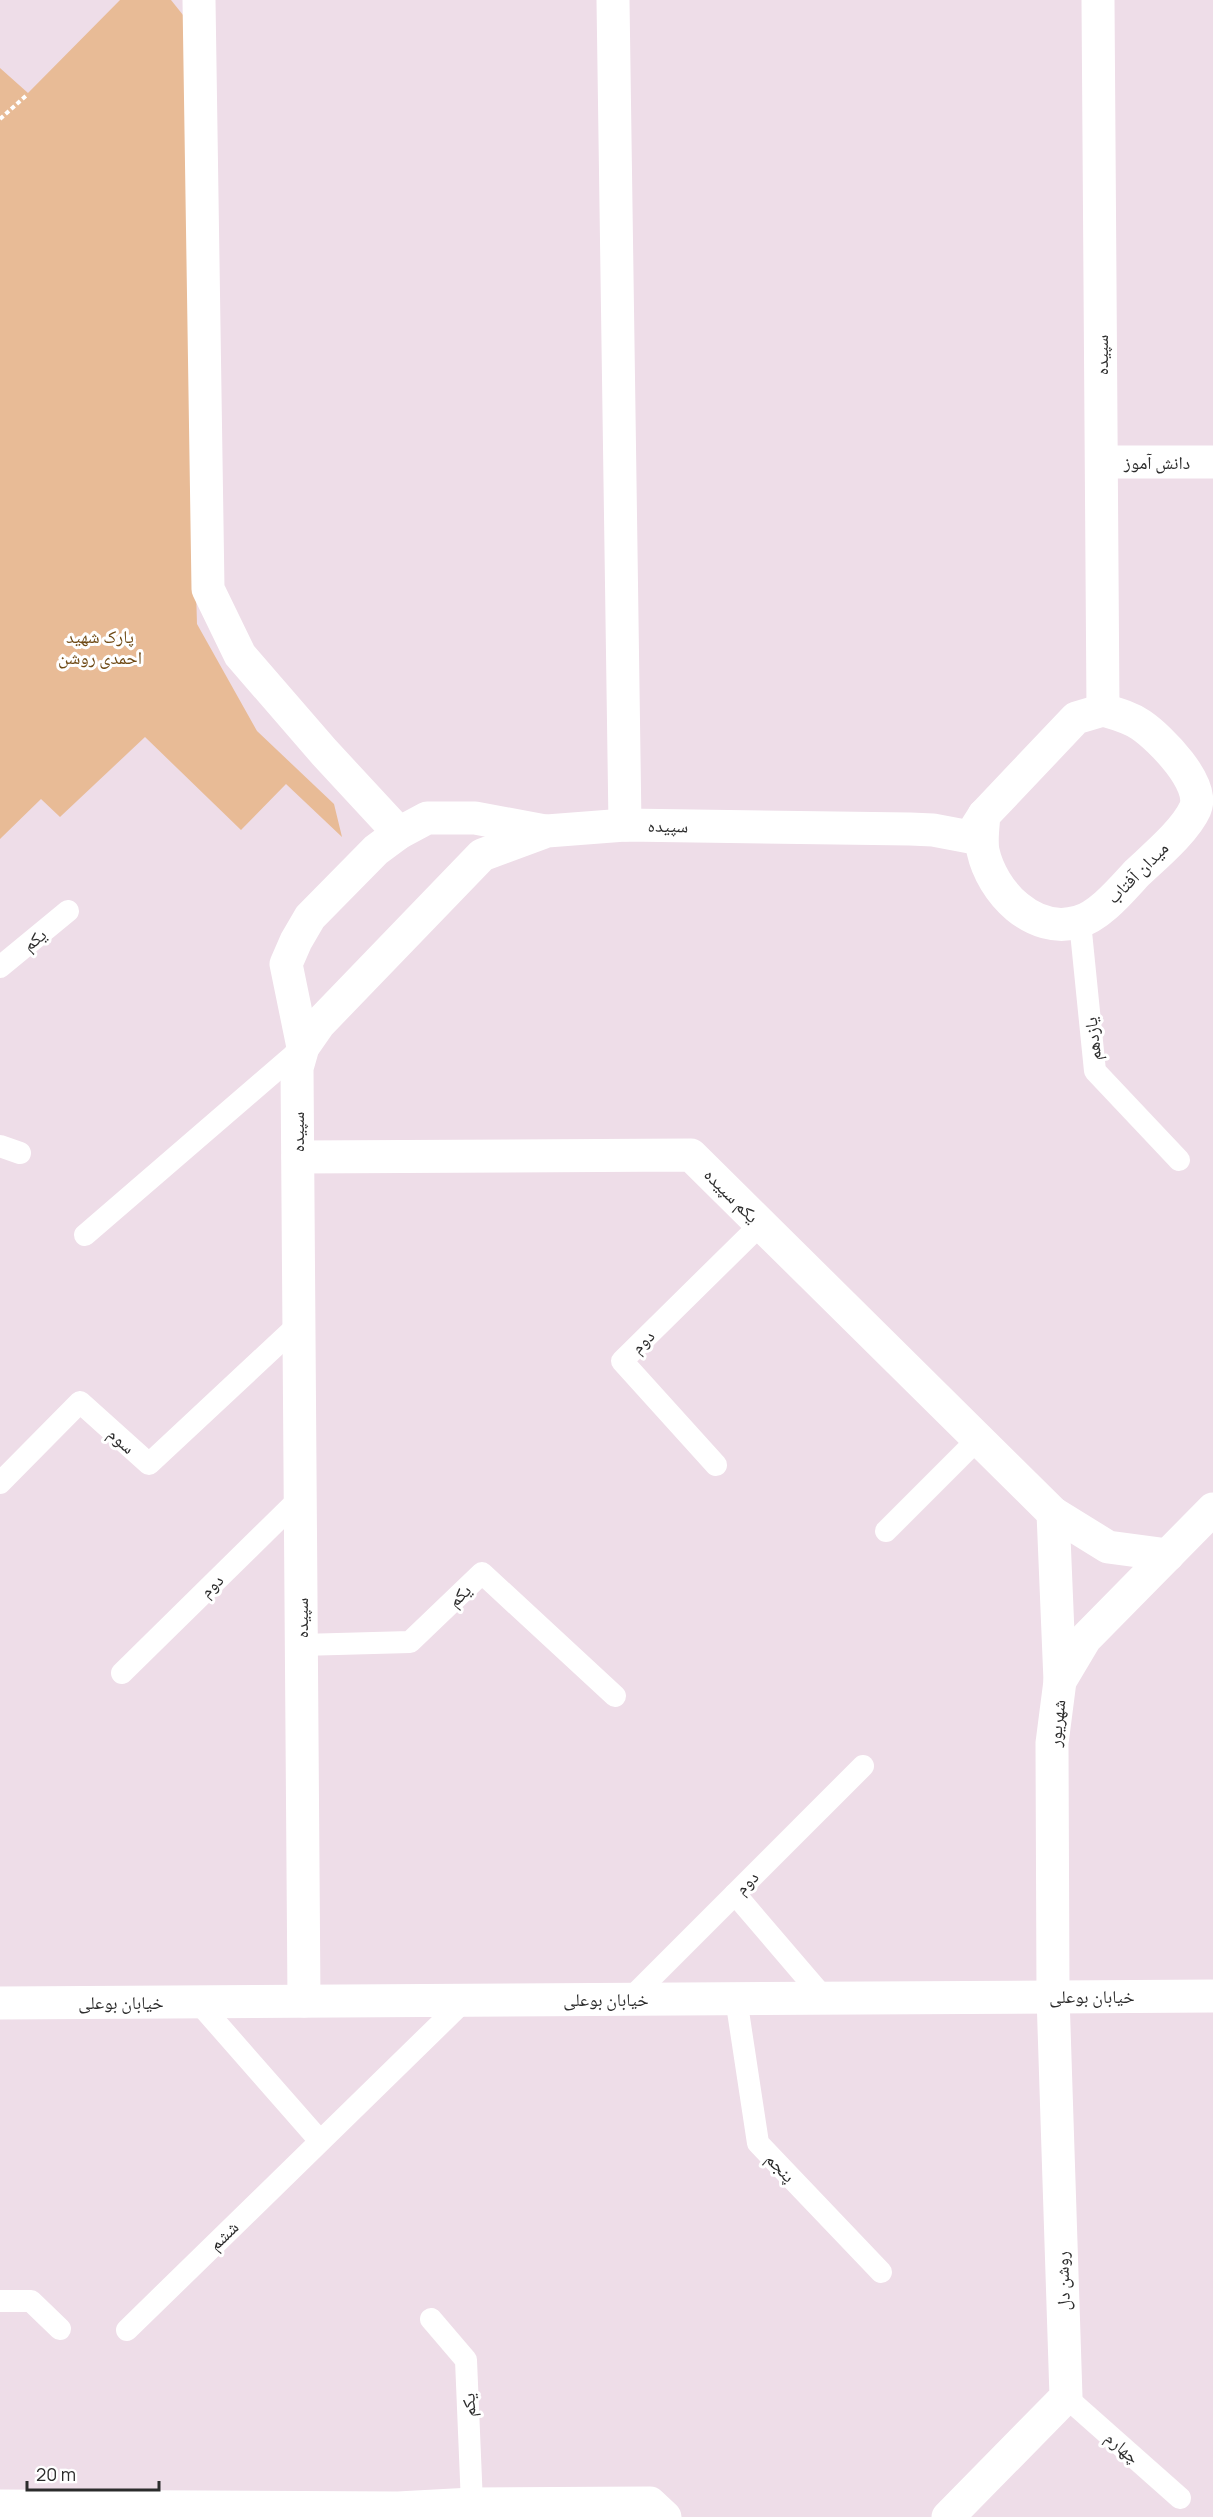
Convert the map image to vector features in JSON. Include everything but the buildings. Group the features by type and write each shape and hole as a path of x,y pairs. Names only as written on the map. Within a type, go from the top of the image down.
{"street":[{"path":"198,0 208,589 240,655 324,752 399,833"},
{"path":"613,0 625,825"},
{"name":"سپیده","path":"1098,0 1103,710"},
{"name":"دانش آموز","path":"1102,462 1213,462"},
{"path":"1080,922 1045,923 1014,904 991,875 983,850 984,815 1076,718 1103,710"},
{"name":"میدان آفتاب","path":"1080,922 1111,901 1182,827 1205,792 1142,726 1122,715 1103,710"},
{"name":"سپیده","path":"304,2001 297,1068 303,1047 318,1024 482,855 547,831 625,825 910,828 970,837 984,815"},
{"path":"303,1047 286,964 310,917 376,850 399,833 427,818 475,818 547,831"},
{"name":"یکم سپیده","path":"298,1157 691,1155 1053,1513 1108,1547 1168,1555"},
{"name":"شهریور","path":"1053,1996 1052,1743 1060,1681 1085,1639 1213,1509"},
{"path":"1053,1513 1060,1681"},
{"name":"روشن دل","path":"1053,1996 1066,2397"},
{"name":"خیابان بوعلی","path":"0,2003 1213,1996"},
{"path":"948,2517 1066,2397"},
{"path":"0,2506 165,2511 393,2512 472,2504 650,2503 665,2517"}],"lane":[{"name":"یکم","path":"0,967 68,911"},
{"name":"یازدهم","path":"1080,922 1095,1071 1179,1160"},
{"path":"85,1235 303,1047"},
{"name":"دوم","path":"716,1464 622,1361 761,1224"},
{"name":"سوم","path":"0,1483 80,1402 149,1464 299,1324"},
{"path":"886,1531 978,1439"},
{"name":"دوم","path":"122,1673 300,1498"},
{"name":"یکم","path":"301,1645 410,1642 482,1573 615,1696"},
{"name":"دوم","path":"630,1999 863,1766"},
{"path":"735,1894 824,1998"},
{"name":"پنجم","path":"736,1998 758,2143 881,2272"},
{"name":"ششم","path":"127,2330 465,2000"},
{"path":"198,2002 320,2141"},
{"path":"0,2301 31,2301 60,2330"},
{"name":"یکم","path":"431,2319 466,2360 472,2504"},
{"name":"چهارم","path":"1066,2397 1180,2498"}],"path":[{"path":"0,119 28,93"}],"green space":[{"name":"پارک شهید احمدی روشن","path":"120,0 171,0 187,20 190,386 197,624 257,731 334,804 342,837 286,784 241,830 145,737 60,817 41,799 0,839 0,68 28,93"}]}
